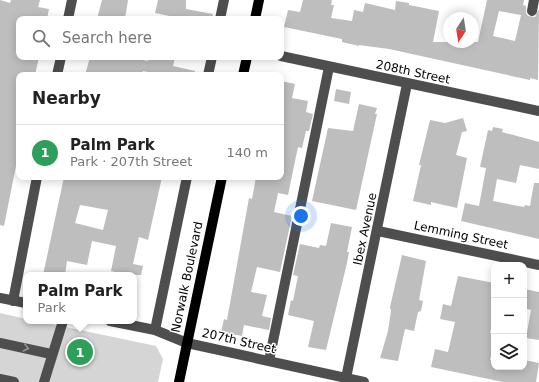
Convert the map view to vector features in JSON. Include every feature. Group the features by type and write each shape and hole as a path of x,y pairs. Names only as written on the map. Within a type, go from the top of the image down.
{"main road":[{"path":"256,16 259,0"},
{"path":"244,72 246,60"},
{"name":"Norwalk Boulevard","path":"179,382 221,180"}],"street":[{"path":"69,16 72,0"},
{"path":"221,16 224,0"},
{"path":"532,11 534,0"},
{"name":"208th Street","path":"284,57 539,111"},
{"path":"58,72 60,60"},
{"path":"209,72 211,60"},
{"path":"269,361 329,67"},
{"name":"Ibex Avenue","path":"346,378 408,84"},
{"path":"13,301 36,180"},
{"name":"Norwalk Boulevard","path":"155,330 186,180"},
{"name":"Lemming Street","path":"378,231 539,265"},
{"path":"0,298 23,303"},
{"path":"44,382 51,354 57,344 62,324"},
{"name":"207th Street","path":"125,324 155,330 187,343 364,382"},
{"path":"0,343 51,354"},
{"path":"0,379 14,382"}],"shaded area":[{"path":"0,313 23,318 23,324 51,324 156,346 163,359 158,382 0,382"}],"building":[{"path":"0,0 10,3 11,0 40,0 38,7 49,9 48,16 16,16 16,60 38,60 36,72 16,72 16,166 4,226 0,225"},
{"path":"102,0 128,0 125,16 98,16"},
{"path":"158,0 186,0 186,9 213,14 213,16 170,16 155,13"},
{"path":"303,0 332,0 331,5 334,5 331,18 352,21 354,10 363,12 365,3 395,10 396,1 409,3 409,5 439,11 433,42 443,42 443,48 479,48 479,37 487,0 524,0 523,5 526,6 526,13 528,16 535,17 539,9 538,80 530,78 530,80 389,49 359,46 342,42 342,39 284,27 288,10 300,12","holes":["499,11 521,15 515,41 493,36"]},
{"path":"89,60 174,60 173,66 195,71 195,72 86,72"},
{"path":"284,82 295,84 292,98 308,101 306,112 313,114 309,131 306,131 302,148 298,147 288,195 278,193 274,212 292,216 280,272 257,267 251,292 267,295 262,316 271,318 269,330 244,325 242,336 221,332 224,319 227,320 249,198 252,199 255,180 284,180"},
{"path":"336,89 351,92 349,104 334,101"},
{"path":"359,104 377,108 375,114 377,114 356,210 312,201 328,128 353,131"},
{"path":"463,118 467,131 462,132 456,155 467,158 457,208 431,202 431,205 413,201 421,165 419,165 430,120 445,123"},
{"path":"493,127 503,129 502,132 539,142 539,169 520,165 516,183 497,179 493,201 524,207 525,205 530,206 534,183 539,183 539,239 461,221 465,203 479,206 486,168 480,167 488,130 492,131"},
{"path":"63,180 161,180 148,240 139,237 133,264 143,266 141,275 137,275 137,272 111,271 116,246 92,241 87,265 67,261 65,272 44,272","holes":["80,205 108,210 103,230 75,223"]},
{"path":"331,223 352,227 347,252 349,252 347,263 326,350 308,347 314,321 288,315 291,300 293,301 298,276 293,275 300,244 319,248 320,245 326,246"},
{"path":"402,255 426,261 419,300 423,301 421,311 418,312 414,331 405,329 398,361 380,358 388,331 391,311 390,307"},
{"path":"458,276 491,282 491,370 527,370 527,361 539,363 536,382 503,382 431,367 435,349 448,352 455,322 440,319 443,304 451,306"},
{"path":"527,290 539,292 539,340 527,338 531,310 527,309"}],"place":[{"name":"Palm Park","path":"80,352"}]}
